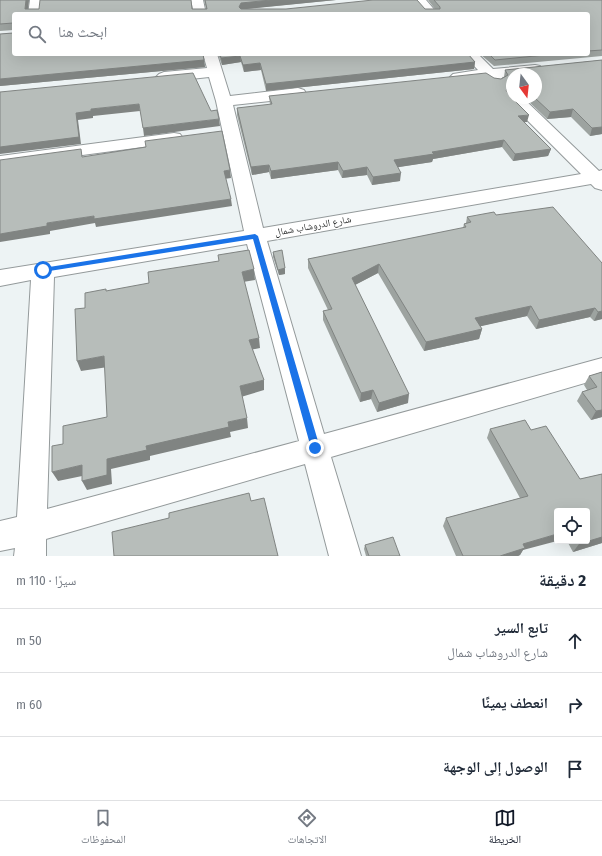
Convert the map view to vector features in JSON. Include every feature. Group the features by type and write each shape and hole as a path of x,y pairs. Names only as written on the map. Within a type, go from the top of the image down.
{"street":[{"path":"34,12 36,0"},
{"path":"197,0 200,12"},
{"path":"419,0 430,12"},
{"path":"472,56 506,90"},
{"path":"151,78 212,63 224,101 223,132 255,236 345,556"},
{"path":"442,79 549,67"},
{"path":"224,101 310,92"},
{"path":"520,104 600,179"},
{"path":"0,161 192,136"},
{"name":"شارع الدروشاب شمال","path":"0,278 600,179"},
{"path":"30,556 33,528 43,270"},
{"path":"0,536 602,368"}],"building":[{"path":"0,0 26,0 25,9 39,9 40,0 191,0 192,9 207,9 205,0 271,0 241,3 239,7 241,9 286,9 373,0 417,0 425,9 440,9 434,0 602,0 602,50 590,51 590,12 12,12 12,23 0,24"},
{"path":"12,33 12,56 203,56 204,60 0,79 0,34"},
{"path":"220,56 240,56 221,58"},
{"path":"240,56 470,56 475,62 266,84 260,63 243,65"},
{"path":"491,56 535,56 495,60"},
{"path":"602,60 602,127 592,128 573,109 550,112 541,104 542,68 524,68"},
{"path":"193,73 211,111 217,110 219,119 143,128 139,104 91,109 91,111 76,113 79,137 0,147 0,92"},
{"path":"486,73 494,78 501,79 506,76 506,104 518,104 529,115 518,116 551,149 515,154 504,140 432,152 434,154 394,160 401,173 373,177 367,167 343,171 338,162 271,171 269,165 251,167 237,108 272,104 269,96"},
{"path":"222,131 230,170 224,171 231,199 94,219 94,216 47,223 47,226 0,234 0,160 81,149 82,157 146,147 145,141"},
{"path":"553,207 602,263 602,311 598,312 595,308 539,320 531,306 475,318 482,329 426,342 379,264 352,278 409,394 379,403 373,390 361,393 323,311 332,309 308,259 466,227 464,224 471,222 467,217 494,212 496,215"},
{"path":"249,250 254,269 242,272 259,338 249,340 264,380 240,386 247,418 228,422 229,427 146,446 147,450 107,459 107,475 82,481 82,465 52,472 52,446 63,444 63,426 107,417 104,356 77,361 75,309 85,308 85,293 106,289 106,291 149,283 148,272 219,261 218,255"},
{"path":"282,250 285,268 278,270 273,252"},
{"path":"602,372 602,410 596,411 582,392 597,387 589,376"},
{"path":"525,420 531,430 546,426 580,479 602,474 602,537 590,541 590,508 554,508 554,535 523,544 525,548 500,556 463,556 446,518 528,496 490,429"},
{"path":"249,493 251,501 264,498 278,556 114,556 112,532 169,518 169,513"},
{"path":"393,537 400,556 369,556 365,545"}],"route":[{"path":"43,270 255,236 315,448"}]}
